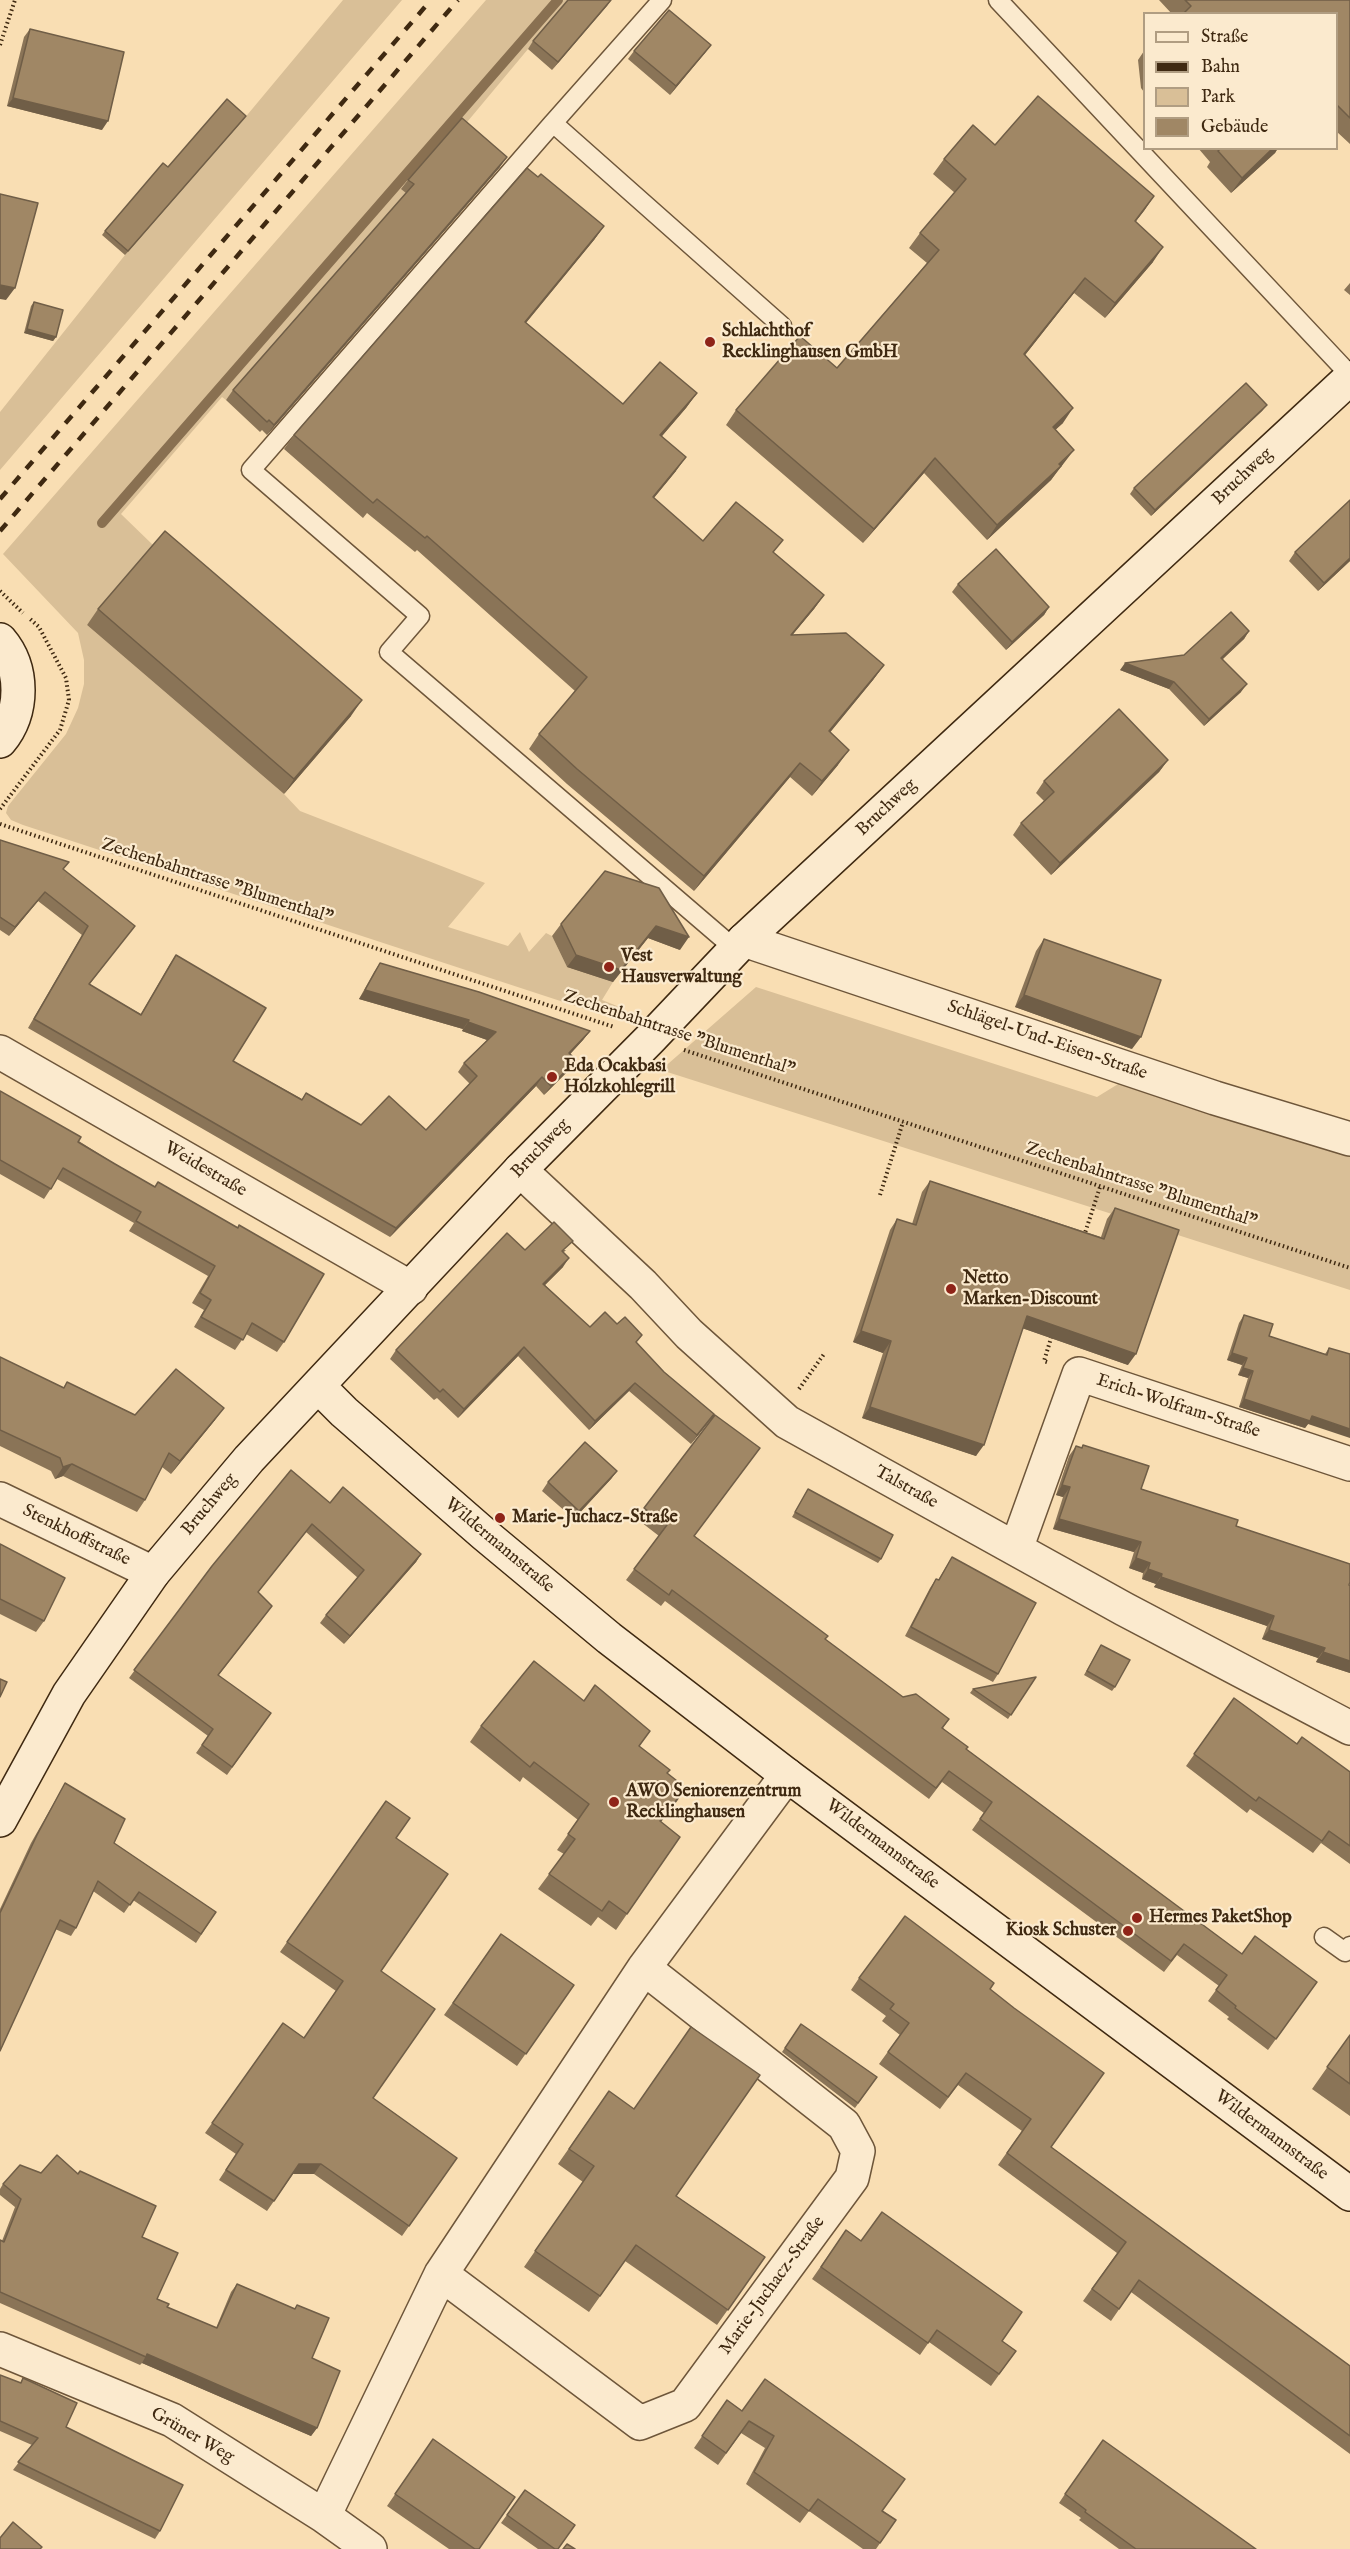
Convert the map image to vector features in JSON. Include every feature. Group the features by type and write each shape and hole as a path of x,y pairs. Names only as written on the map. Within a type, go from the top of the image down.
{"street":[{"name":"Bruchweg","path":"0,1820 69,1694 153,1573 249,1459 520,1170 740,945 1350,376"},
{"path":"0,640 10,653 18,673 17,704 0,741"},
{"name":"Schlägel-Und-Eisen-Straße","path":"740,945 1215,1098 1350,1139"},
{"name":"Weidestraße","path":"0,1052 411,1288"},
{"name":"Talstraße","path":"520,1170 643,1285 689,1334 787,1422 1124,1609 1350,1728"},
{"name":"Erich-Wolfram-Straße","path":"1016,1549 1079,1374 1350,1464"},
{"name":"Wildermannstraße","path":"318,1386 344,1412 484,1534 609,1638 787,1775 1350,2194"},
{"name":"Stenkhoffstraße","path":"0,1499 153,1573"},
{"path":"324,2516 441,2274 644,1968 787,1775"},
{"name":"Marie-Juchacz-Straße","path":"441,2274 640,2423 685,2405 852,2178 858,2151 844,2125 644,1968"},
{"name":"Grüner Weg","path":"0,2349 172,2420 324,2516 370,2549"}],"lane":[{"path":"662,0 251,470 420,616 389,652 740,945"},
{"path":"998,0 1350,376"},
{"path":"554,123 782,326"},
{"path":"1324,1937 1345,1952 1350,1946"}],"path":[{"path":"0,45 15,0"},
{"name":"Zechenbahntrasse \"Blumenthal\"","path":"0,824 1350,1268"},
{"path":"880,1195 903,1122"},
{"path":"1082,1241 1100,1187"},
{"path":"1054,1328 1044,1361 1079,1374"},
{"path":"778,1415 824,1354"}],"green space":[{"path":"343,0 402,0 0,470 0,412 125,255 243,120"},
{"path":"486,0 569,0 407,194 226,400 222,397 121,514 154,546 87,625 284,794 300,811 485,883 448,927 508,946 520,932 529,952 546,933 552,936 567,967 613,982 602,1000 622,1008 597,1013 23,825 11,820 6,813 8,806 66,734 78,708 84,684 84,660 78,633 3,554"},
{"path":"756,987 1097,1097 1123,1081 1350,1154 1350,1290 661,1070"}],"building":[{"path":"568,0 611,0 558,62 533,41"},
{"path":"1185,0 1350,0 1350,118 1338,106 1338,12 1185,12 1191,6"},
{"path":"669,10 711,45 676,86 634,51"},
{"path":"30,29 124,52 108,121 13,98"},
{"path":"1038,96 1154,196 1135,221 1163,247 1115,303 1085,278 1024,354 1073,408 1053,427 1074,450 1059,464 1061,466 997,525 935,458 874,529 736,410 800,336 837,368 939,250 920,233 966,179 944,159 973,125 995,145"},
{"path":"227,99 246,116 128,251 105,231 163,163 168,167"},
{"path":"462,118 507,157 274,425 269,420 267,422 233,390 414,184 408,180"},
{"path":"1219,150 1271,150 1242,178"},
{"path":"527,168 538,177 541,174 604,226 525,322 623,404 660,362 697,393 660,435 686,457 653,497 703,541 736,502 783,540 773,552 824,595 791,635 846,633 884,665 829,731 849,750 822,781 800,763 704,876 539,734 587,677 427,536 425,538 377,499 373,503 294,435"},
{"path":"0,194 38,203 15,288 0,285"},
{"path":"34,302 63,310 56,337 27,329"},
{"path":"1246,383 1267,405 1155,510 1134,488"},
{"path":"1350,500 1350,558 1324,583 1295,552"},
{"path":"165,531 362,700 294,779 98,609"},
{"path":"996,549 1049,607 1012,642 958,584"},
{"path":"1231,612 1249,631 1221,658 1247,684 1209,719 1174,682 1125,663 1184,655"},
{"path":"1119,709 1168,760 1060,863 1021,823 1054,792 1044,781"},
{"path":"0,840 69,862 63,869 135,926 89,984 141,1015 176,955 266,1008 233,1061 302,1100 306,1093 361,1125 389,1096 426,1130 477,1076 464,1063 496,1032 468,1022 469,1020 365,990 380,963 479,992 590,1031 569,1053 576,1060 551,1086 542,1077 396,1228 34,1019 88,926 45,892 15,927 0,917"},
{"path":"605,871 659,888 689,937 656,926 621,970 576,955 561,924"},
{"path":"1044,939 1161,980 1141,1037 1024,995"},
{"path":"0,1091 81,1137 78,1142 155,1187 158,1182 324,1274 284,1342 252,1323 243,1340 201,1317 211,1300 200,1293 215,1266 136,1221 141,1212 63,1168 51,1189 0,1160"},
{"name":"Netto Marken-Discount","path":"930,1181 1104,1239 1115,1208 1179,1230 1136,1354 1027,1316 984,1445 870,1407 891,1341 861,1331 897,1219 916,1225"},
{"path":"554,1222 573,1241 562,1251 569,1258 543,1284 590,1327 605,1312 617,1324 625,1317 642,1335 636,1342 664,1372 714,1414 697,1435 635,1383 595,1421 524,1347 464,1409 443,1389 440,1392 396,1350 507,1233 525,1250"},
{"path":"1244,1315 1273,1324 1269,1336 1327,1355 1329,1348 1350,1354 1350,1429 1312,1416 1310,1421 1244,1399 1253,1371 1243,1368 1247,1358 1232,1353"},
{"path":"0,1357 64,1388 67,1382 135,1415 176,1369 224,1408 180,1461 169,1453 145,1500 72,1464 63,1467 60,1458 0,1430"},
{"path":"715,1415 760,1448 694,1536 828,1636 825,1639 903,1697 916,1694 949,1719 942,1728 968,1747 966,1749 1242,1954 1255,1936 1317,1982 1276,2039 1235,2008 1236,2006 1216,1990 1227,1975 1184,1944 1171,1961 980,1819 992,1802 949,1771 936,1788 672,1590 669,1595 634,1569 667,1525 644,1508"},
{"path":"585,1442 617,1471 579,1511 548,1482"},
{"path":"1083,1445 1149,1466 1141,1489 1238,1520 1236,1526 1350,1564 1350,1661 1323,1652 1325,1648 1269,1630 1274,1616 1161,1577 1162,1574 1148,1569 1150,1563 1136,1558 1141,1542 1059,1519 1070,1487 1062,1485 1076,1446 1082,1448"},
{"path":"291,1470 330,1503 343,1487 421,1554 350,1636 326,1615 364,1570 312,1524 258,1592 272,1606 218,1675 271,1713 232,1767 202,1745 213,1729 134,1670 212,1566"},
{"path":"808,1489 893,1535 881,1559 795,1512"},
{"path":"0,1544 65,1578 44,1621 0,1599"},
{"path":"952,1557 1036,1603 998,1674 911,1627 936,1579 939,1580"},
{"path":"1101,1645 1130,1660 1115,1687 1087,1671"},
{"name":"AWO Seniorenzentrum Recklinghausen","path":"534,1661 584,1701 595,1685 650,1731 639,1746 670,1770 667,1773 686,1788 660,1821 680,1837 627,1914 609,1901 602,1911 549,1874 575,1839 568,1834 589,1804 534,1762 530,1767 481,1726"},
{"path":"1036,1677 1011,1715 973,1689"},
{"path":"0,1679 7,1682 0,1697"},
{"path":"1234,1698 1297,1744 1302,1737 1350,1772 1350,1846 1329,1831 1322,1841 1259,1797 1256,1801 1194,1754"},
{"path":"65,1783 125,1819 114,1843 216,1912 201,1934 139,1892 130,1905 98,1881 76,1928 60,1920 0,2051 0,1913"},
{"path":"386,1801 410,1818 396,1838 448,1874 381,1971 435,2009 373,2098 457,2158 409,2226 321,2164 299,2164 274,2201 226,2170 243,2144 212,2123 283,2023 304,2038 343,1981 287,1942"},
{"path":"905,1916 994,1983 990,1989 1014,2008 1104,2073 1051,2147 1350,2366 1350,2436 1139,2280 1119,2309 1092,2289 1126,2242 1007,2153 1031,2119 966,2073 948,2097 888,2052 909,2023 890,2009 894,2004 859,1978"},
{"path":"501,1934 574,1985 526,2054 453,2003"},
{"path":"801,2024 877,2077 858,2103 785,2048"},
{"path":"691,2027 760,2075 676,2196 765,2257 728,2310 636,2245 600,2296 535,2251 594,2166 569,2149 609,2091 634,2109"},
{"path":"1350,2035 1350,2084 1327,2067"},
{"path":"57,2155 78,2174 80,2171 156,2206 142,2237 178,2253 157,2299 169,2304 167,2307 217,2328 237,2284 295,2309 297,2305 329,2318 312,2358 340,2371 317,2428 147,2354 146,2357 0,2292 0,2240 4,2242 21,2199 3,2184 20,2165 41,2173"},
{"path":"882,2212 1022,2312 1002,2341 1016,2351 999,2374 937,2330 928,2343 821,2267 846,2230 861,2241"},
{"path":"0,2375 21,2383 23,2378 77,2403 66,2427 183,2485 160,2531 18,2462 38,2438 0,2421"},
{"path":"765,2379 905,2479 882,2511 896,2520 880,2543 818,2499 809,2511 754,2472 774,2436 749,2421 726,2453 702,2436 727,2400 742,2411"},
{"path":"433,2439 515,2497 479,2549 475,2549 395,2494"},
{"path":"1103,2440 1256,2549 1136,2549 1085,2512 1086,2510 1065,2494"},
{"path":"525,2490 575,2525 558,2549 507,2515"},
{"path":"13,2522 42,2547 40,2549 0,2549 0,2538"},
{"path":"567,2544 575,2549 563,2549"}],"waterway":[{"path":"102,523 558,0"}],"railway":[{"path":"0,499 431,0"},
{"path":"0,531 458,0"}],"place":[{"name":"Schlachthof Recklinghausen GmbH","path":"710,342"},
{"name":"Vest Hausverwaltung","path":"609,967"},
{"name":"Eda Ocakbasi Holzkohlegrill","path":"552,1077"},
{"name":"Netto Marken-Discount","path":"951,1289"},
{"name":"Marie-Juchacz-Straße","path":"500,1518"},
{"name":"AWO Seniorenzentrum Recklinghausen","path":"614,1802"},
{"name":"Hermes PaketShop","path":"1137,1918"},
{"name":"Kiosk Schuster","path":"1128,1931"}]}
